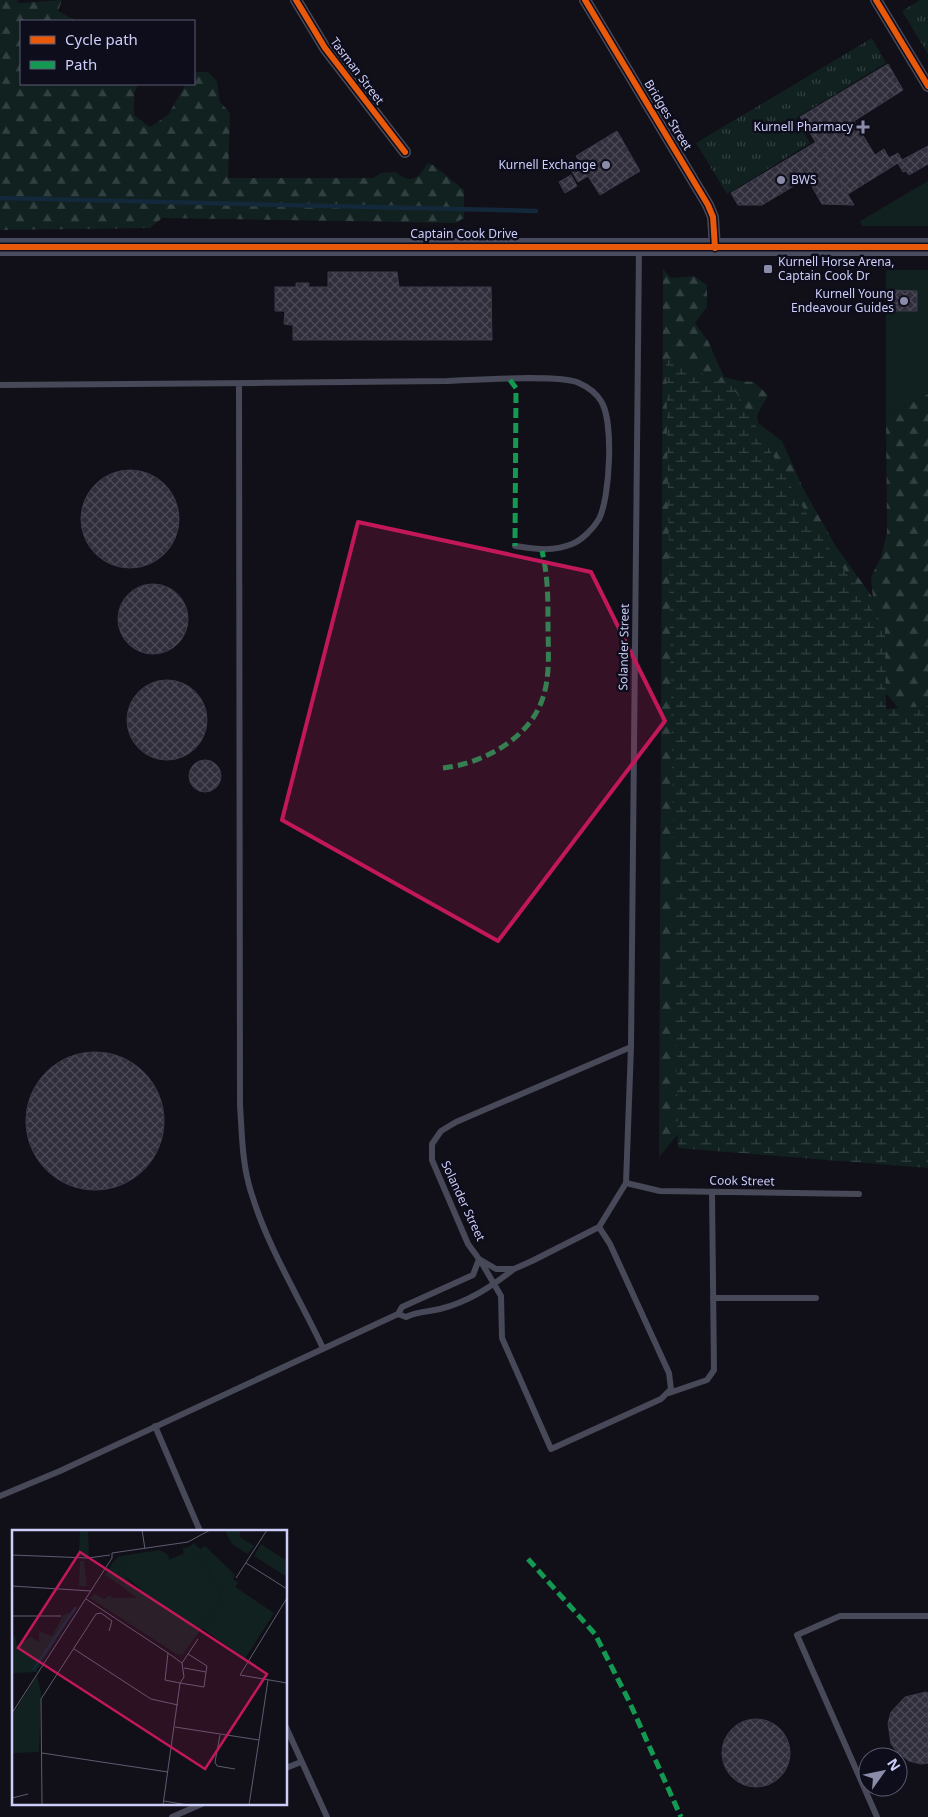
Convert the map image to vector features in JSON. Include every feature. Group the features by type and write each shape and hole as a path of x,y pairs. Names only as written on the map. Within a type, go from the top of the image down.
{"main road":[{"name":"Captain Cook Drive","path":"0,247 928,247"}],"street":[{"name":"Tasman Street","path":"296,0 325,48 405,152"},
{"name":"Bridges Street","path":"585,0 708,204 713,217 715,248"},
{"path":"876,0 928,86"}],"lane":[{"name":"Solander Street","path":"599,1227 626,1183 631,1047 639,247"},
{"path":"0,385 239,385 564,380 577,382 591,390 602,402 608,431 605,501 599,519 589,532 573,544 542,551 516,546"},
{"path":"239,385 240,1105 242,1135 245,1168 254,1200 323,1348"},
{"name":"Solander Street","path":"514,1269 496,1270 479,1259 468,1244 432,1160 432,1144 441,1131 456,1122 631,1047"},
{"name":"Cook Street","path":"626,1183 660,1190 859,1194"},
{"path":"666,1394 707,1380 714,1370 712,1192"},
{"path":"398,1314 406,1317 418,1311 438,1310 488,1290 494,1285 514,1269 599,1227 610,1244 669,1373 671,1389 661,1399 552,1449 502,1338 501,1296 494,1285 479,1259"},
{"path":"0,1496 398,1314 402,1307 473,1274 479,1259"},
{"path":"713,1298 816,1298"},
{"path":"155,1426 200,1530"},
{"path":"877,1817 797,1635 840,1616 928,1616"},
{"path":"288,1732 327,1817"},
{"path":"288,1767 301,1762"},
{"path":"172,1817 202,1804"}],"highlighted area":[{"path":"358,522 591,572 665,721 498,941 282,820"}],"green space":[{"path":"0,0 17,0 19,3 62,0 58,11 74,20 20,20 20,85 138,85 134,94 134,115 150,127 168,115 185,85 195,85 195,72 208,72 217,81 220,102 230,113 228,178 373,178 381,173 395,172 409,179 421,173 427,163 433,165 464,190 464,218 455,223 162,218 150,228 0,230"},
{"path":"920,0 928,0 928,54 902,11"},
{"path":"872,38 886,63 796,118 810,143 727,194 696,143"},
{"path":"928,181 928,226 862,226 860,221"},
{"path":"663,269 671,278 694,276 707,285 707,307 695,323 708,341 724,377 754,382 768,395 757,415 758,423 782,441 803,488 835,545 873,598 871,577 881,557 887,532 886,416 928,394 928,721 909,721 876,681 689,1120 659,1157"},
{"path":"886,270 928,270 928,394 886,416"},
{"path":"666,358 733,387 815,528 885,628 886,709 928,706 928,1168 678,1148"}],"building":[{"path":"888,64 903,90 854,121 875,155 884,149 889,158 898,153 902,160 928,146 928,164 909,175 906,171 903,172 898,163 848,194 800,117"},
{"name":"Kurnell Exchange","path":"617,131 640,171 600,195 588,176 578,182 570,168 580,162 576,156"},
{"path":"816,142 854,205 822,204 807,178 762,205 738,205 731,193"},
{"path":"571,175 577,186 565,193 559,182"},
{"path":"328,272 397,272 399,287 491,287 492,340 293,340 293,325 284,324 285,311 275,311 275,287 296,287 296,283 309,283 308,287 328,287"},
{"name":"Kurnell Young Endeavour Guides","path":"891,290 917,291 917,311 891,311"},
{"path":"130,470 149,474 165,484 175,500 179,519 175,538 165,554 149,564 130,568 111,564 95,554 85,538 81,519 85,500 95,484 111,474"},
{"path":"153,584 166,587 178,594 185,606 188,619 185,632 178,644 166,651 153,654 140,651 128,644 121,632 118,619 121,606 128,594 140,587"},
{"path":"167,680 182,683 195,692 204,705 207,720 204,735 195,748 182,757 167,760 152,757 139,748 130,735 127,720 130,705 139,692 152,683"},
{"path":"205,760 216,765 221,776 216,787 205,792 194,787 189,776 194,765"},
{"path":"95,1052 109,1053 122,1057 134,1063 144,1072 153,1082 159,1094 163,1107 163,1135 159,1148 153,1160 144,1170 134,1179 122,1185 109,1189 95,1190 81,1189 68,1185 56,1179 46,1170 37,1160 31,1148 27,1135 26,1121 27,1107 31,1094 37,1082 46,1072 56,1063 68,1057 81,1053"},
{"path":"928,1693 928,1763 921,1764 909,1761 908,1747 893,1747 891,1744 888,1723 891,1712 905,1697"},
{"path":"756,1719 769,1722 780,1729 787,1740 790,1753 787,1766 780,1777 769,1784 756,1787 743,1784 732,1777 725,1766 722,1753 725,1740 732,1729 743,1722"}],"waterway":[{"path":"0,198 536,211"}],"marked path":[{"path":"510,380 516,388 515,546"},
{"path":"443,768 472,761 500,748 525,729 541,703 548,674 547,588 542,551"},
{"path":"528,1559 595,1634 629,1701 681,1817"}],"cycle path":[{"path":"296,0 325,48 405,152"},
{"path":"585,0 708,205 713,217 715,248"},
{"path":"876,0 928,86"},
{"path":"0,247 928,247"}],"place":[{"name":"Kurnell Pharmacy","path":"863,127"},
{"name":"Kurnell Exchange","path":"606,165"},
{"name":"BWS","path":"781,180"},
{"name":"Kurnell Horse Arena, Captain Cook Dr","path":"768,269"},
{"name":"Kurnell Young Endeavour Guides","path":"904,301"}]}
